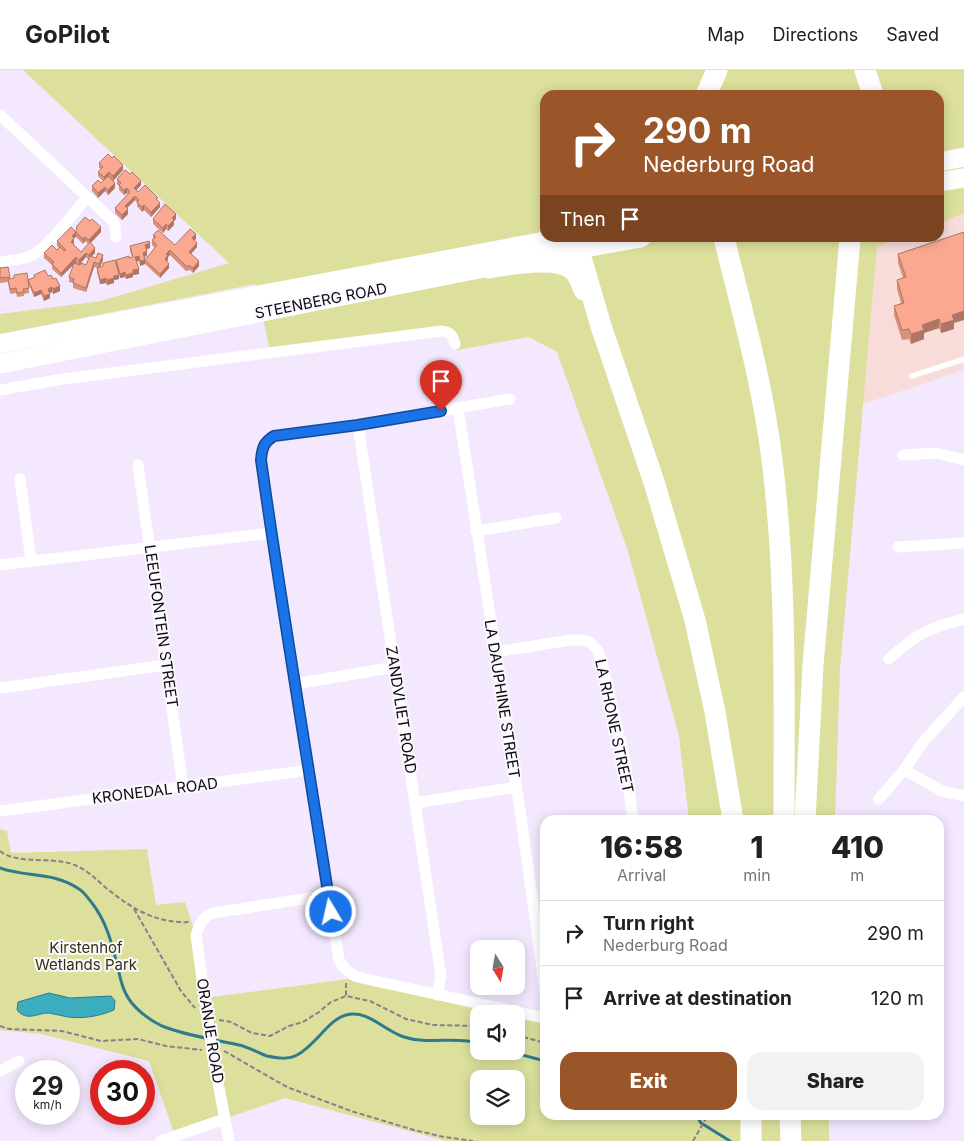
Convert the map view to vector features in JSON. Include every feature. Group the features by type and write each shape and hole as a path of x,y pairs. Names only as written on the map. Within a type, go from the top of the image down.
{"highway":[{"path":"708,90 717,70"},
{"path":"865,70 871,90"},
{"path":"725,242 762,399 773,468 781,542 784,810"},
{"path":"805,815 813,665 850,242"},
{"path":"580,243 601,326 654,482 695,620 715,712 732,815"},
{"path":"489,268 540,262 567,266 580,279 601,326"},
{"path":"751,1120 751,1141"},
{"path":"791,1131 794,1130 795,1120"}],"main road":[{"path":"944,161 964,158"},
{"path":"944,181 964,178"},
{"name":"STEENBERG ROAD","path":"0,344 372,272 540,242"},
{"name":"STEENBERG ROAD","path":"0,364 489,268 532,258 580,243"}],"street":[{"path":"0,115 113,221 116,236"},
{"path":"0,262 31,256 40,249 87,197"},
{"path":"0,390 63,379 442,331 453,335 455,344"},
{"path":"510,399 358,425 274,436 266,442 262,450 261,460 339,960 346,971 357,977 437,995 540,1013"},
{"name":"LA DAUPHINE STREET","path":"458,408 540,955"},
{"name":"ZANDVLIET ROAD","path":"358,425 441,976 437,995"},
{"path":"903,455 936,453 964,460"},
{"name":"LEEUFONTEIN STREET","path":"138,465 183,787"},
{"path":"20,479 32,561"},
{"path":"476,531 556,518"},
{"path":"0,565 271,532"},
{"path":"898,547 964,543"},
{"path":"889,659 907,642 923,632 936,626 964,619"},
{"name":"LA RHONE STREET","path":"495,652 570,640 582,640 591,643 598,651 605,672 625,760 632,815"},
{"path":"0,688 166,665"},
{"path":"296,684 394,667"},
{"path":"879,799 904,770 924,741 964,697"},
{"name":"KRONEDAL ROAD","path":"0,811 310,770"},
{"path":"904,770 942,791 964,796"},
{"path":"415,802 516,787"},
{"path":"201,921 213,914 329,895"},
{"name":"ORANJE ROAD","path":"201,921 196,935 209,1030 229,1141"},
{"path":"0,1071 15,1063"},
{"path":"161,1141 224,1119"}],"lane":[{"path":"912,376 964,359"}],"path":[{"path":"0,851 8,857 51,860 77,866 88,872 134,909 166,920 201,921"},
{"path":"134,909 181,991 197,1011 207,1016 231,1022 252,1033 270,1036 289,1026 303,1022 331,1002 346,996 370,1001 406,1018 433,1025 470,1026"},
{"path":"0,1026 9,1029 62,1031 101,1041 138,1039 166,1046 222,1050 287,1088 351,1111 414,1130 473,1141"},
{"path":"525,1037 540,1042"},
{"path":"692,1141 705,1120"},
{"path":"443,1141 444,1137"}],"shaded area":[{"path":"964,213 964,370 863,404 877,245 886,242 944,242 944,220"}],"green space":[{"path":"23,70 964,70 964,213 944,221 944,90 540,90 540,242 888,242 877,246 840,669 835,815 688,815 679,736 627,548 557,352 529,337 457,350 453,335 270,352 256,284 0,334 0,314 101,301 229,263"},
{"name":"Kirstenhof Wetlands Park","path":"0,829 7,831 11,853 147,849 156,905 185,902 196,935 204,998 348,979 470,1007 470,1060 525,1060 525,1020 540,1023 540,1120 829,1120 829,1141 446,1141 285,1098 175,1136 155,1078 155,1060 145,1060 41,1034 0,1030"}],"water":[{"path":"49,993 70,998 111,996 115,1001 114,1010 80,1018 49,1013 25,1016 17,1010 18,1002"}],"building":[{"path":"108,154 112,158 114,156 123,165 113,176 109,172 104,177 98,172 103,167 99,163"},
{"path":"125,170 130,174 132,172 141,181 134,188 138,192 145,185 158,198 156,199 160,203 151,212 144,205 142,207 137,202 139,200 135,196 125,206 128,209 122,215 115,208 130,192 127,188 124,190 119,185 121,183 117,179"},
{"path":"108,176 115,183 108,190 105,187 98,193 92,186 98,180 101,183"},
{"path":"165,204 176,214 172,218 174,220 163,228 153,219"},
{"path":"85,217 90,221 92,219 101,227 89,240 85,237 83,239 76,232 77,226"},
{"path":"71,227 76,232 72,236 74,238 71,242 81,252 90,242 95,248 89,255 86,253 79,260 76,257 61,273 52,264 54,262 44,253 52,245 57,250 60,247 64,251 66,250 57,241"},
{"path":"190,229 196,234 192,238 197,243 189,252 199,261 193,268 186,266 170,250 166,254 168,255 165,259 169,264 160,274 145,260 157,245 152,240 156,237 153,235 158,230 175,245"},
{"path":"964,232 964,311 952,315 954,320 941,324 939,319 922,325 924,330 911,334 909,329 902,330 894,306 904,303 897,280 906,277 898,254 934,242 944,242 944,239"},
{"path":"149,241 150,243 145,245 147,251 143,253 145,260 140,261 139,256 135,257 139,269 133,270 133,273 126,275 125,272 120,274 116,260 129,256 129,258 133,257 130,246"},
{"path":"98,253 103,255 99,264 94,262 86,288 73,283 74,279 69,277 74,263 86,265 90,256 96,258"},
{"path":"115,260 119,275 107,280 106,278 100,280 97,268 103,266 103,263"},
{"path":"8,267 10,277 0,278 0,268"},
{"path":"45,270 48,276 51,275 53,279 56,278 60,286 48,289 50,294 44,296 41,290 34,293 28,280"},
{"path":"27,273 29,288 23,289 24,292 17,293 16,288 10,289 8,279 14,278 14,275"}],"waterway":[{"path":"0,868 50,877 69,883 83,892 97,910 108,932 124,991 132,1004 141,1013 162,1026 190,1035 243,1046 267,1056 282,1058 290,1058 304,1051 340,1017 354,1014 369,1018 404,1037 432,1041 470,1041"},
{"path":"525,1056 540,1060"},
{"path":"699,1120 730,1141"}],"route":[{"path":"331,912 271,532 261,460 262,450 266,442 274,436 358,425 441,411"}]}
